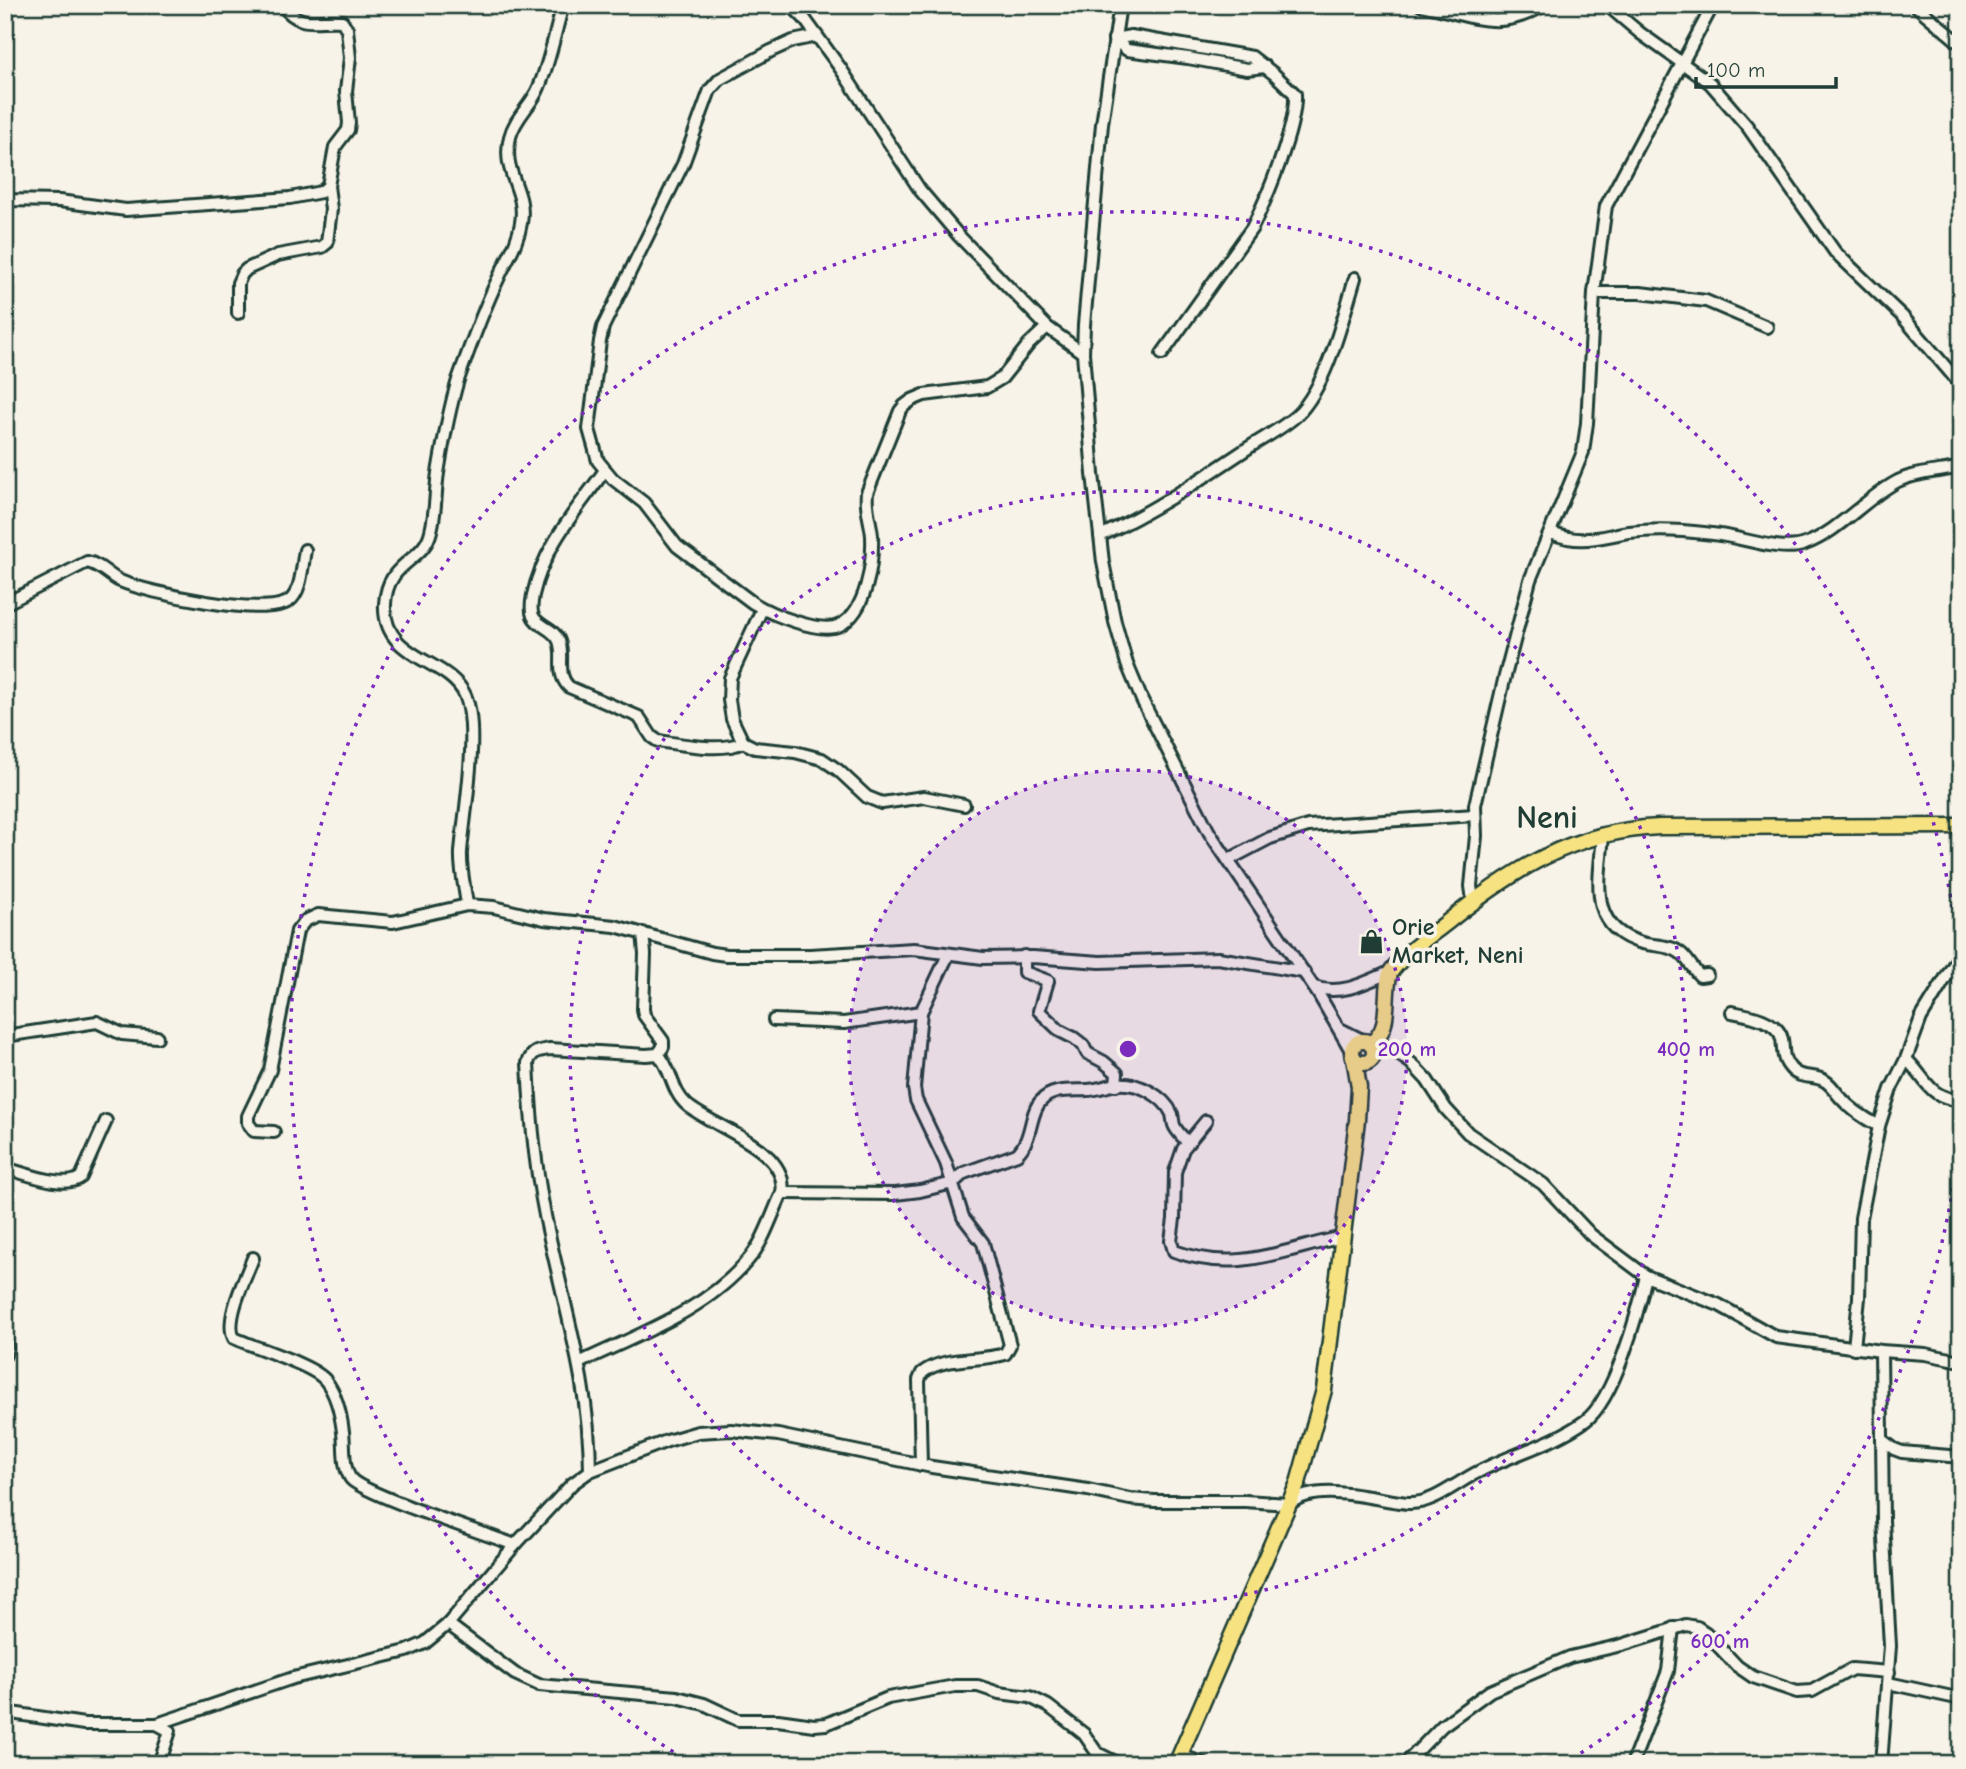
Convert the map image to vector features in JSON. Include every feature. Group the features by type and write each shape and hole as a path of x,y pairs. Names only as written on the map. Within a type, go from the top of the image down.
{"main road":[{"path":"1178,1759 1289,1504 1310,1443 1324,1390 1359,1104 1370,1049 1383,1028 1390,972 1410,952 1473,901 1564,846 1603,834 1628,829 1683,826 1961,826"},
{"path":"1359,1104 1354,1046 1370,1049"}],"street":[{"path":"238,313 239,283 247,269 278,255 311,250 327,243 331,209 328,186 335,147 348,130 349,123 346,91 349,58 347,29 342,21 298,20 282,5"},
{"path":"467,905 460,855 471,723 468,703 463,691 450,677 397,641 387,624 384,607 391,576 419,551 430,536 435,515 438,475 458,382 498,279 518,238 522,220 522,201 509,171 511,135 518,118 540,86 563,5"},
{"path":"791,5 804,18 885,133 920,190 959,236 1046,327 1083,353"},
{"path":"1120,5 1102,124 1083,353 1100,536 1115,622 1132,676 1153,724 1203,820 1314,987 1340,1028 1353,1056"},
{"path":"1421,5 1479,19 1500,21 1526,17 1544,5"},
{"path":"1607,5 1640,33 1710,83 1747,125 1835,252 1902,316 1961,385"},
{"path":"1473,901 1471,886 1476,836 1475,805 1530,580 1583,452 1594,293 1606,206 1713,5"},
{"path":"1915,5 1961,44"},
{"path":"817,36 793,41 771,51 720,79 710,90 683,164 601,334 589,429 598,461 605,470 643,503 677,546 762,608 816,627 839,626 847,620 863,597 869,576 872,535 867,493 900,411 912,400 924,395 988,387 1002,378 1046,327"},
{"path":"1114,39 1127,50 1247,69 1265,67 1295,94 1296,104 1272,182 1252,228 1162,354"},
{"path":"5,200 59,201 126,210 290,198 312,195 328,186"},
{"path":"1100,536 1132,522 1186,489 1297,415 1320,381 1355,278"},
{"path":"1594,293 1640,293 1706,300 1767,327"},
{"path":"1551,533 1568,539 1584,540 1628,532 1667,531 1721,535 1781,546 1804,545 1899,481 1920,474 1961,467"},
{"path":"605,470 552,544 541,567 532,603 531,613 534,619 553,631 558,638 561,648 561,676 564,682 569,687 639,717 652,737 658,741 722,747 743,742"},
{"path":"5,604 88,562 117,580 161,593 257,608 278,606 296,595 305,550"},
{"path":"762,608 730,678 729,701 732,719 743,742 755,748 795,752 822,759 867,797 882,803 924,797 964,805"},
{"path":"1228,860 1270,838 1308,826 1475,815"},
{"path":"1603,834 1599,894 1606,919 1615,930 1626,937 1679,952 1700,976 1707,975"},
{"path":"274,1132 254,1131 248,1123 248,1116 270,1070 300,925 318,915 393,922 467,905 494,907 544,919 615,926 726,955 810,955 914,949 948,955 1024,956 1100,962 1218,958 1304,972"},
{"path":"643,933 643,1009 644,1015 663,1041 658,1054"},
{"path":"1854,1348 1861,1218 1879,1126 1891,1089 1906,1059 1921,1018 1961,953"},
{"path":"921,1465 919,1380 922,1373 944,1362 987,1359 1005,1354 1010,1345 983,1243 963,1217 946,1163 916,1100 915,1081 922,1012 948,955"},
{"path":"1024,956 1024,972 1048,981 1039,1012 1060,1031 1083,1045 1087,1053 1111,1067 1117,1073 1116,1085"},
{"path":"1314,987 1336,991 1359,986 1390,972"},
{"path":"774,1020 844,1023 922,1012"},
{"path":"1732,1012 1756,1016 1774,1028 1781,1034 1781,1053 1791,1069 1799,1076 1824,1080 1854,1111 1879,1126"},
{"path":"5,1036 97,1022 122,1034 157,1037"},
{"path":"1340,1028 1370,1049 1388,1047 1411,1063 1468,1133 1543,1184 1591,1235 1646,1276 1719,1305 1776,1337 1961,1360"},
{"path":"590,1471 589,1436 579,1363 535,1165 528,1063 536,1051 550,1049 658,1054"},
{"path":"579,1363 672,1318 717,1290 750,1259 782,1193 782,1173 774,1163 728,1129 688,1106 677,1094 666,1065 658,1054"},
{"path":"1906,1059 1920,1072 1933,1092 1961,1101"},
{"path":"782,1193 894,1194 953,1183 964,1173 1017,1154 1023,1148 1031,1129 1037,1106 1048,1095 1057,1092 1101,1089 1116,1085 1144,1088 1160,1099 1172,1114 1174,1126 1187,1142"},
{"path":"5,1168 59,1182 77,1180 81,1177 106,1121"},
{"path":"1206,1121 1187,1142 1175,1172 1171,1241 1174,1251 1208,1259 1254,1260 1343,1237"},
{"path":"253,1258 232,1316 230,1331 234,1338 303,1366 325,1380 332,1392 340,1418 346,1465 351,1479 358,1485 400,1502 515,1545"},
{"path":"5,1712 84,1724 157,1724 293,1678 407,1651 425,1643 448,1624 515,1545 572,1484 590,1471 687,1435 731,1430 831,1444 921,1465 1154,1501 1289,1504 1299,1496 1310,1493 1419,1502 1498,1462 1562,1435 1599,1408 1625,1348 1646,1276"},
{"path":"5,1337 5,1355"},
{"path":"1881,1352 1883,1520 1890,1646 1881,1764"},
{"path":"1882,1440 1902,1452 1961,1457"},
{"path":"1882,1466 1902,1452"},
{"path":"448,1624 515,1674 539,1685 677,1697 704,1704 738,1720 826,1724 888,1698 955,1686 978,1686 999,1693 1030,1697 1048,1706 1084,1734 1097,1753 1119,1764"},
{"path":"1405,1764 1441,1726 1490,1691 1570,1657 1622,1645 1686,1625 1706,1633 1737,1666 1753,1677 1797,1692 1811,1691 1852,1670 1961,1699"},
{"path":"1632,1764 1668,1671 1672,1628"},
{"path":"157,1724 170,1731 159,1764"},
{"path":"1178,1759 1204,1764"}],"place":[{"name":"Orie Market, Neni","path":"1372,941"}],"district":[{"name":"Neni","path":"1547,817"}]}
